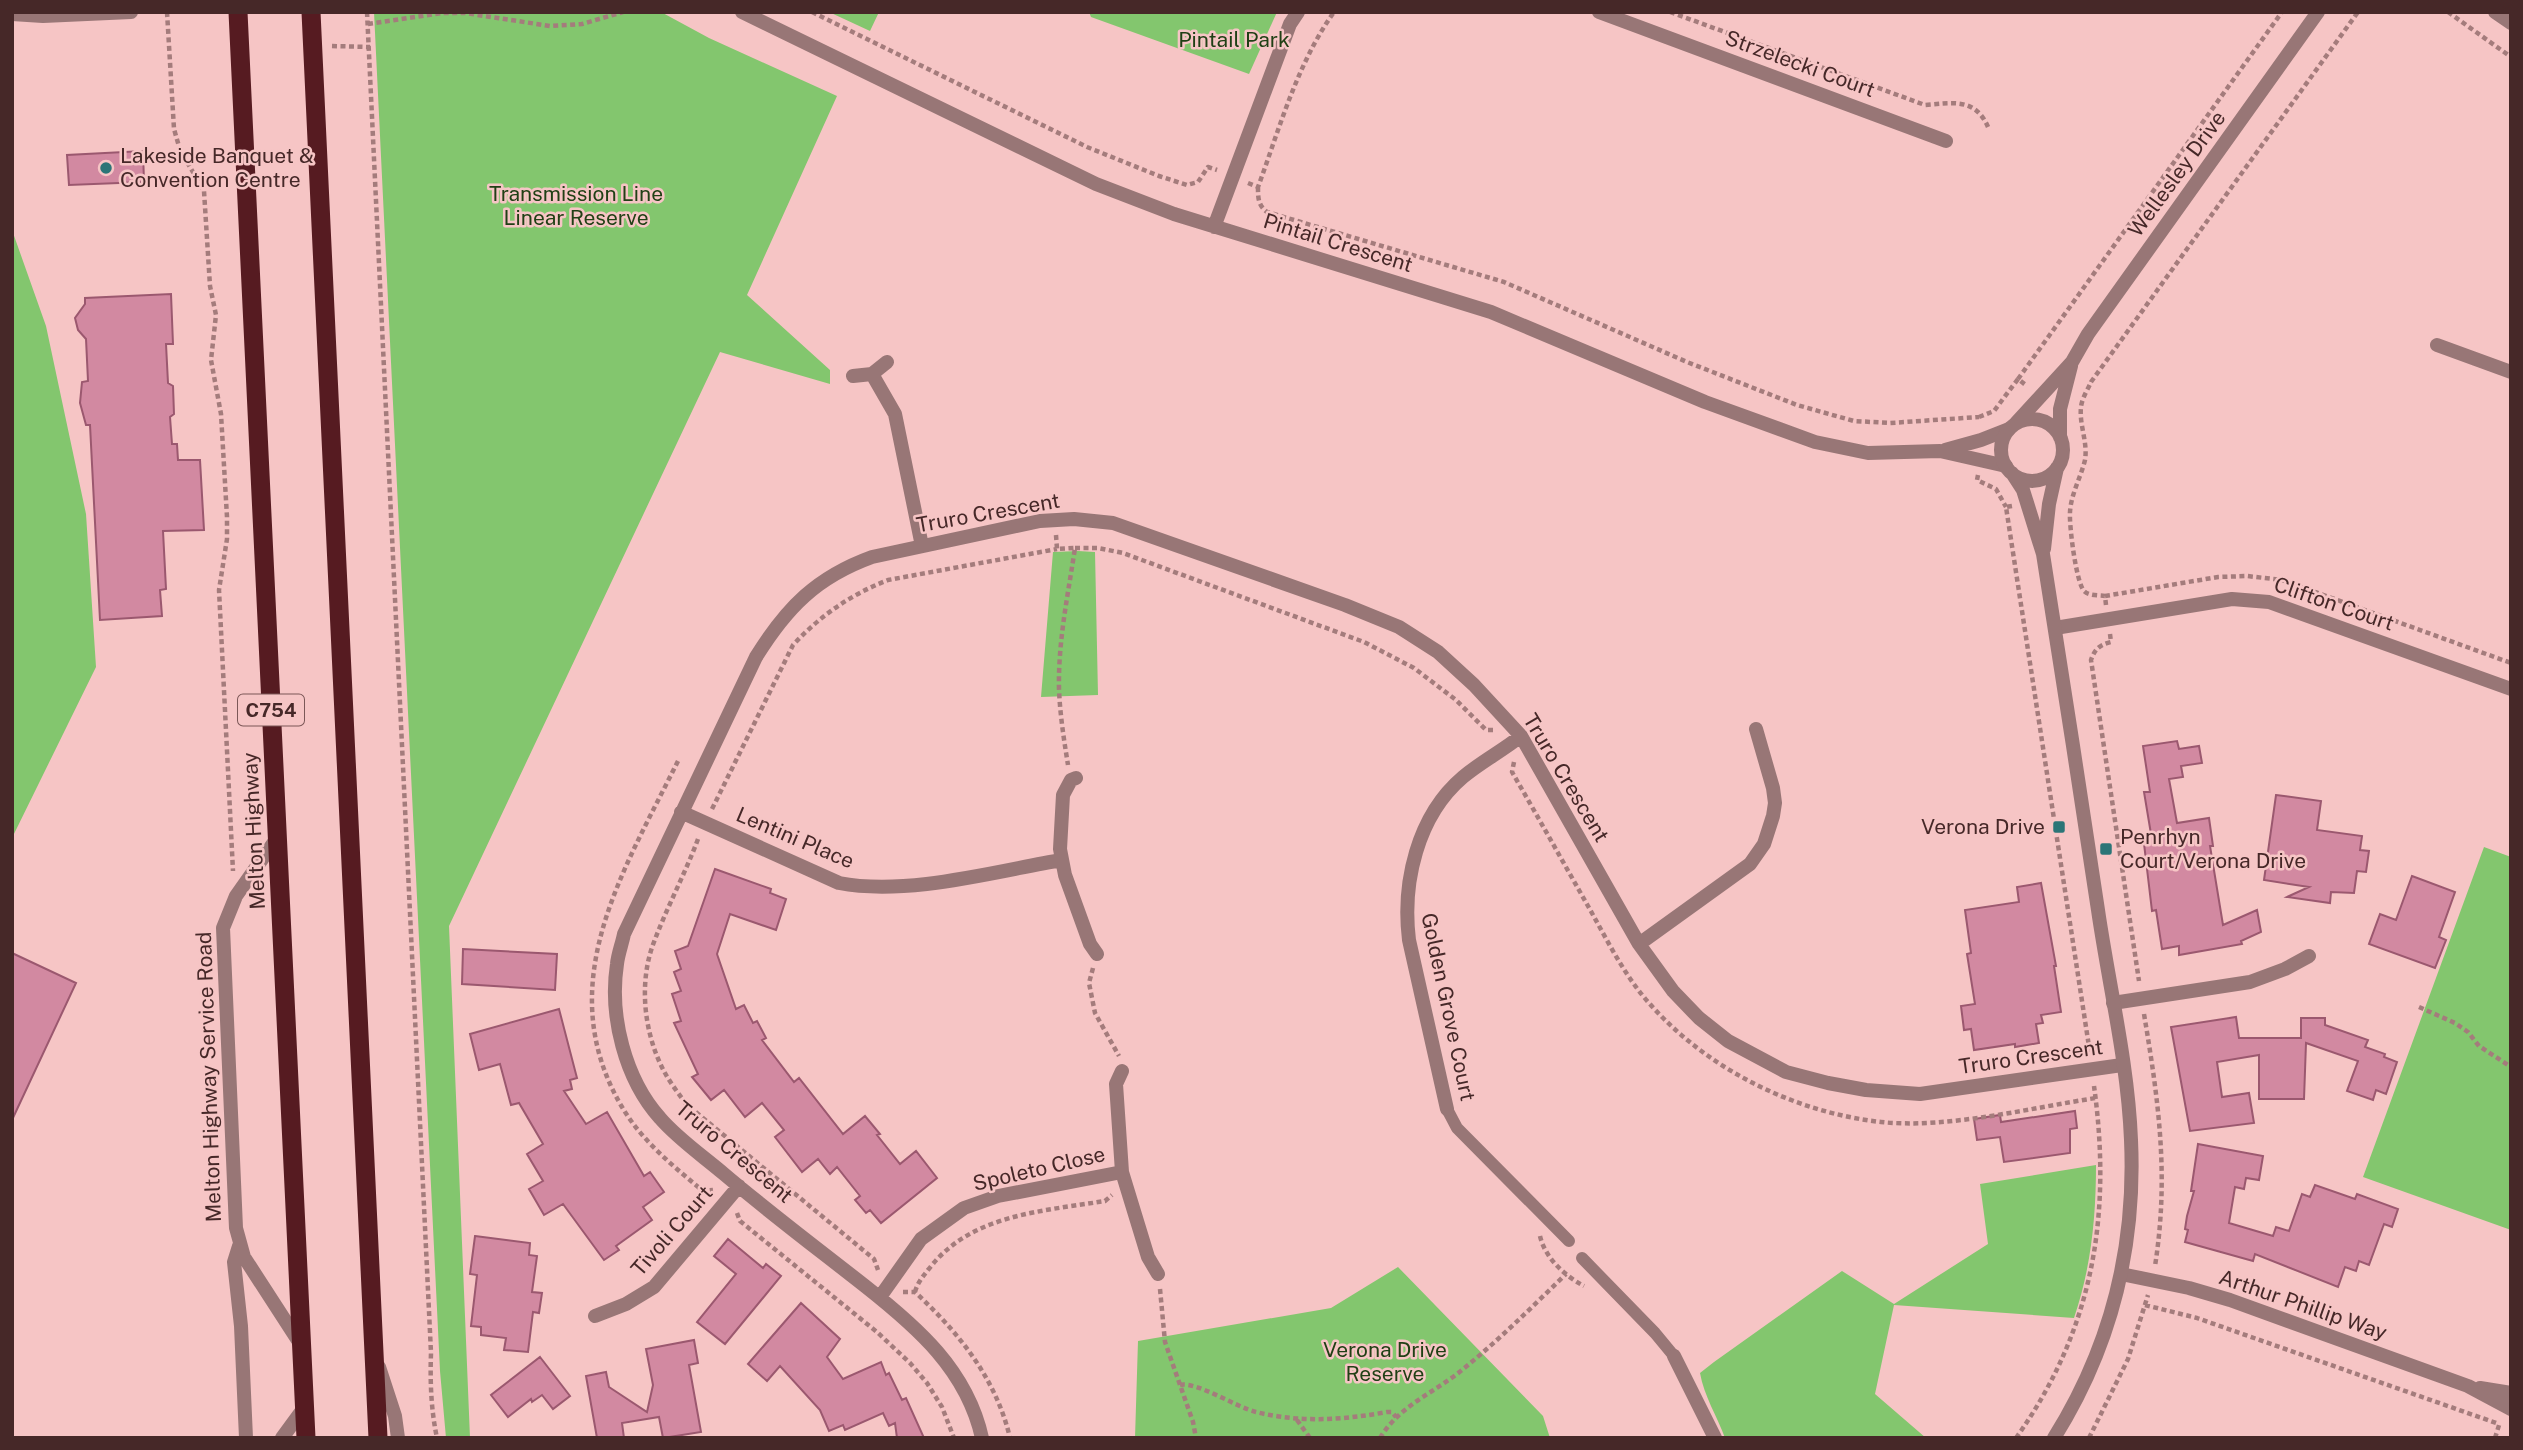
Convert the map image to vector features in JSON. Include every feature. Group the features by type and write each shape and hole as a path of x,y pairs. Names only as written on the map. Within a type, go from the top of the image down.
{"highway":[{"name":"Melton Highway","path":"238,12 306,1438"},
{"path":"311,12 378,1438"}],"street":[{"path":"12,13 51,16 131,12"},
{"name":"Pintail Crescent","path":"742,12 1096,184 1214,227 1491,312 1705,402 1807,439 1868,453 1940,451 1981,440 2012,426"},
{"path":"1214,227 1290,24 1298,12"},
{"name":"Strzelecki Court","path":"1599,12 1946,141"},
{"name":"Wellesley Drive","path":"2012,426 2072,362 2088,334 2318,12"},
{"path":"2495,12 2511,23"},
{"path":"2437,345 2511,372"},
{"path":"853,376 872,374 887,362"},
{"name":"Wellesley Drive","path":"2060,437 2060,409 2072,362"},
{"path":"872,374 895,414 922,546"},
{"path":"2043,554 2049,504 2063,453 2060,437 2049,424 2032,419 2012,426 2001,448 2009,470 2023,490 2043,554 2122,1065 2131,1138 2132,1176 2130,1212 2115,1304 2089,1374 2054,1438"},
{"name":"Pintail Crescent","path":"1940,451 2009,470"},
{"path":"2009,470 2031,481 2041,480 2057,468"},
{"name":"Truro Crescent","path":"982,1438 959,1381 933,1343 880,1297 738,1186 662,1120 650,1105 631,1069 620,1037 615,986 624,933 756,657 774,628 810,590 847,566 872,557 1055,520 1093,519 1113,523 1345,605 1418,637 1447,659 1521,736 1639,944 1673,991 1699,1018 1745,1052 1786,1072 1866,1090 1920,1094 2122,1065"},
{"name":"Clifton Court","path":"2055,628 2232,599 2269,602 2511,689"},
{"path":"1639,944 1750,864 1764,844 1775,803 1756,729"},
{"name":"Golden Grove Court","path":"1447,1110 1409,940 1406,912 1409,881 1417,850 1448,794 1464,777 1521,736"},
{"path":"1073,779 1063,795 1061,860 1090,944 1097,954"},
{"name":"Lentini Place","path":"681,812 839,883 856,886 909,886 1061,860"},
{"name":"Melton Highway Service Road","path":"277,838 236,896 225,920 222,936 236,1228 244,1257 302,1346"},
{"path":"2113,1003 2250,982 2285,970 2309,956"},
{"name":"Spoleto Close","path":"1122,1071 1116,1084 1124,1178 1148,1257 1158,1274"},
{"name":"Spoleto Close","path":"880,1297 921,1239 964,1208 998,1196 1124,1178"},
{"name":"Tivoli Court","path":"596,1316 626,1304 654,1287 738,1186"},
{"name":"Melton Highway Service Road","path":"239,1246 234,1262 242,1334 246,1438"},
{"name":"Arthur Phillip Way","path":"2121,1274 2230,1300 2468,1386 2511,1409"},
{"path":"374,1353 395,1416 398,1438"},
{"path":"1674,1356 1715,1438"},
{"name":"Arthur Phillip Way","path":"2468,1386 2511,1393"},
{"path":"282,1438 304,1408"}],"lane":[{"name":"Golden Grove Court","path":"1447,1110 1457,1128 1569,1241"},
{"path":"1582,1258 1655,1332 1674,1356"}],"path":[{"path":"167,12 175,139 204,191 210,286 216,316 211,360 221,414 227,539 219,590 236,896"},
{"path":"367,12 431,1353 430,1378 437,1438"},
{"path":"368,24 442,12 550,26 582,24 623,12"},
{"path":"812,12 1087,147 1159,176 1187,186 1198,182 1208,167 1258,187"},
{"path":"1335,12 1318,35 1301,69 1258,187 1261,208 1267,212 1504,282 1675,357 1797,405 1854,421 1890,424 1979,417"},
{"path":"1670,12 1925,105 1959,102 1973,107 1984,117 1988,127"},
{"path":"2018,379 2282,12"},
{"path":"2089,1438 2128,1359 2152,1280 2161,1202 2163,1146 2158,1097 2091,660 2094,650 2111,642 2109,618 2105,596 2090,594 2080,582 2073,542 2071,506 2085,461 2086,445 2081,423 2081,405 2091,382 2358,12"},
{"path":"2448,12 2511,57"},
{"path":"312,46 370,47"},
{"path":"2016,1438 2042,1397 2076,1328 2093,1269 2100,1195 2100,1142 2092,1070 2006,507 2027,503"},
{"path":"2049,504 2071,506"},
{"path":"1055,520 1058,549"},
{"path":"1010,1438 995,1394 963,1341 941,1316 915,1292 905,1293 891,1282 876,1268 874,1259 686,1104 664,1072 652,1041 645,1009 646,972 652,945 704,822 721,793 773,681 793,645 813,623 847,599 888,580 1075,548 1063,621 1059,687 1061,720 1073,779"},
{"path":"678,761 647,823 602,927 593,961 594,1032 605,1071 622,1108 666,1160 703,1191 713,1190 737,1213 740,1221 877,1332 910,1363 942,1407 954,1438"},
{"path":"1089,982 1094,1013 1118,1052 1122,1071"},
{"path":"2419,1007 2455,1023 2468,1032 2479,1046 2511,1067"},
{"path":"915,1292 917,1283 940,1256 967,1234 998,1221 1105,1201 1124,1178"},
{"path":"1158,1274 1165,1342 1196,1438"},
{"path":"1380,1438 1396,1417 1486,1351 1566,1274"},
{"path":"2145,1305 2197,1318 2500,1425"},
{"path":"1180,1385 1190,1384 1247,1409 1296,1419 1346,1419 1387,1412 1396,1417"},
{"path":"1296,1419 1310,1438"}],"green space":[{"name":"Transmission Line Linear Reserve","path":"374,12 661,12 709,38 837,96 747,295 830,370 830,384 720,352 449,926 470,1438 446,1438 440,1371"},
{"path":"829,12 879,12 870,31"},
{"name":"Pintail Park","path":"1089,12 1277,12 1249,74 1091,17"},
{"path":"12,230 46,326 86,514 96,667 12,838"},
{"path":"1053,552 1095,552 1098,695 1041,697"},
{"path":"2484,847 2511,857 2511,1230 2363,1177"},
{"path":"2096,1165 2091,1243 2085,1280 2074,1318 1894,1305 1875,1394 1926,1438 1725,1438 1700,1373 1714,1362 1842,1271 1894,1304 1988,1244 1980,1184"},
{"name":"Verona Drive Reserve","path":"1398,1267 1543,1416 1550,1438 1135,1438 1138,1341 1331,1308"}],"building":[{"name":"Lakeside Banquet & Convention Centre","path":"143,151 144,182 69,185 67,155"},
{"path":"171,294 173,344 166,344 168,383 173,386 174,414 170,417 172,444 177,444 178,460 200,460 204,530 163,531 166,589 160,590 162,616 100,620 90,425 86,425 80,403 82,382 88,381 86,339 78,330 75,318 85,304 85,298"},
{"path":"2177,741 2179,749 2199,746 2202,763 2181,766 2183,777 2169,779 2177,823 2209,818 2213,846 2210,846 2223,925 2257,910 2261,932 2241,941 2242,944 2179,955 2179,946 2162,949 2156,910 2152,911 2143,835 2151,834 2144,792 2150,792 2143,746"},
{"path":"2276,795 2321,801 2317,830 2362,836 2360,850 2369,851 2366,872 2357,871 2354,893 2331,892 2330,903 2287,897 2309,887 2264,880"},
{"path":"715,869 771,889 770,893 786,899 776,930 730,914 717,954 736,1009 744,1005 753,1023 757,1021 766,1038 762,1040 794,1082 799,1078 843,1134 865,1116 900,1164 916,1151 937,1178 881,1223 870,1210 866,1213 855,1200 860,1196 837,1167 830,1174 818,1159 802,1172 775,1137 784,1130 762,1103 745,1117 724,1090 711,1100 692,1077 698,1074 674,1023 681,1021 672,994 681,991 674,972 681,969 675,951 688,946"},
{"path":"2412,876 2455,892 2439,937 2446,940 2435,968 2369,944 2380,914 2396,920"},
{"path":"2041,883 2056,966 2061,1012 2041,1015 2043,1023 2036,1024 2039,1043 1974,1050 1971,1029 1964,1030 1961,1006 1975,1004 1967,954 1971,953 1965,910 2019,902 2017,887"},
{"path":"463,949 557,954 555,990 462,984"},
{"path":"12,953 76,983 12,1120"},
{"path":"559,1009 577,1078 570,1080 572,1089 564,1091 586,1124 607,1112 644,1176 650,1172 664,1192 643,1207 652,1220 616,1246 619,1250 604,1260 563,1204 544,1215 529,1189 543,1181 527,1154 543,1144 519,1103 511,1105 500,1064 479,1070 470,1034"},
{"path":"2236,1017 2239,1038 2301,1038 2301,1018 2325,1018 2325,1025 2368,1040 2365,1047 2385,1054 2384,1057 2397,1062 2386,1094 2376,1090 2373,1100 2347,1091 2358,1061 2306,1043 2304,1099 2259,1099 2259,1055 2217,1062 2222,1097 2249,1093 2254,1123 2190,1131 2171,1027"},
{"path":"2075,1111 2077,1128 2070,1129 2070,1153 2004,1162 2000,1137 1977,1140 1974,1119 2000,1115 2001,1122"},
{"path":"2198,1144 2263,1156 2259,1180 2246,1178 2244,1189 2235,1187 2229,1223 2273,1236 2276,1227 2289,1231 2302,1194 2310,1197 2315,1185 2355,1199 2357,1194 2398,1209 2392,1227 2384,1224 2369,1265 2359,1261 2356,1271 2345,1267 2338,1287 2255,1254 2253,1261 2185,1242 2187,1216 2194,1191 2191,1191"},
{"path":"475,1236 530,1243 529,1255 537,1256 532,1292 542,1293 539,1313 533,1312 528,1352 504,1350 506,1338 481,1335 481,1327 471,1326 477,1275 470,1274"},
{"path":"728,1239 763,1268 766,1264 781,1276 725,1344 697,1322 736,1274 714,1256"},
{"path":"801,1303 840,1339 827,1357 843,1379 881,1362 902,1400 906,1398 924,1438 897,1438 895,1423 889,1426 883,1413 845,1430 843,1425 829,1431 820,1410 780,1366 767,1381 748,1364"},
{"path":"694,1340 698,1363 689,1365 701,1432 663,1438 659,1417 622,1423 624,1438 597,1438 586,1376 606,1372 609,1387 647,1412 653,1385 646,1349"},
{"path":"540,1357 570,1396 553,1409 542,1395 532,1402 531,1399 508,1417 491,1395"}],"place":[{"name":"Lakeside Banquet & Convention Centre","path":"106,168"},
{"name":"Verona Drive","path":"2059,827"},
{"name":"Penrhyn Court/Verona Drive","path":"2106,849"}]}
